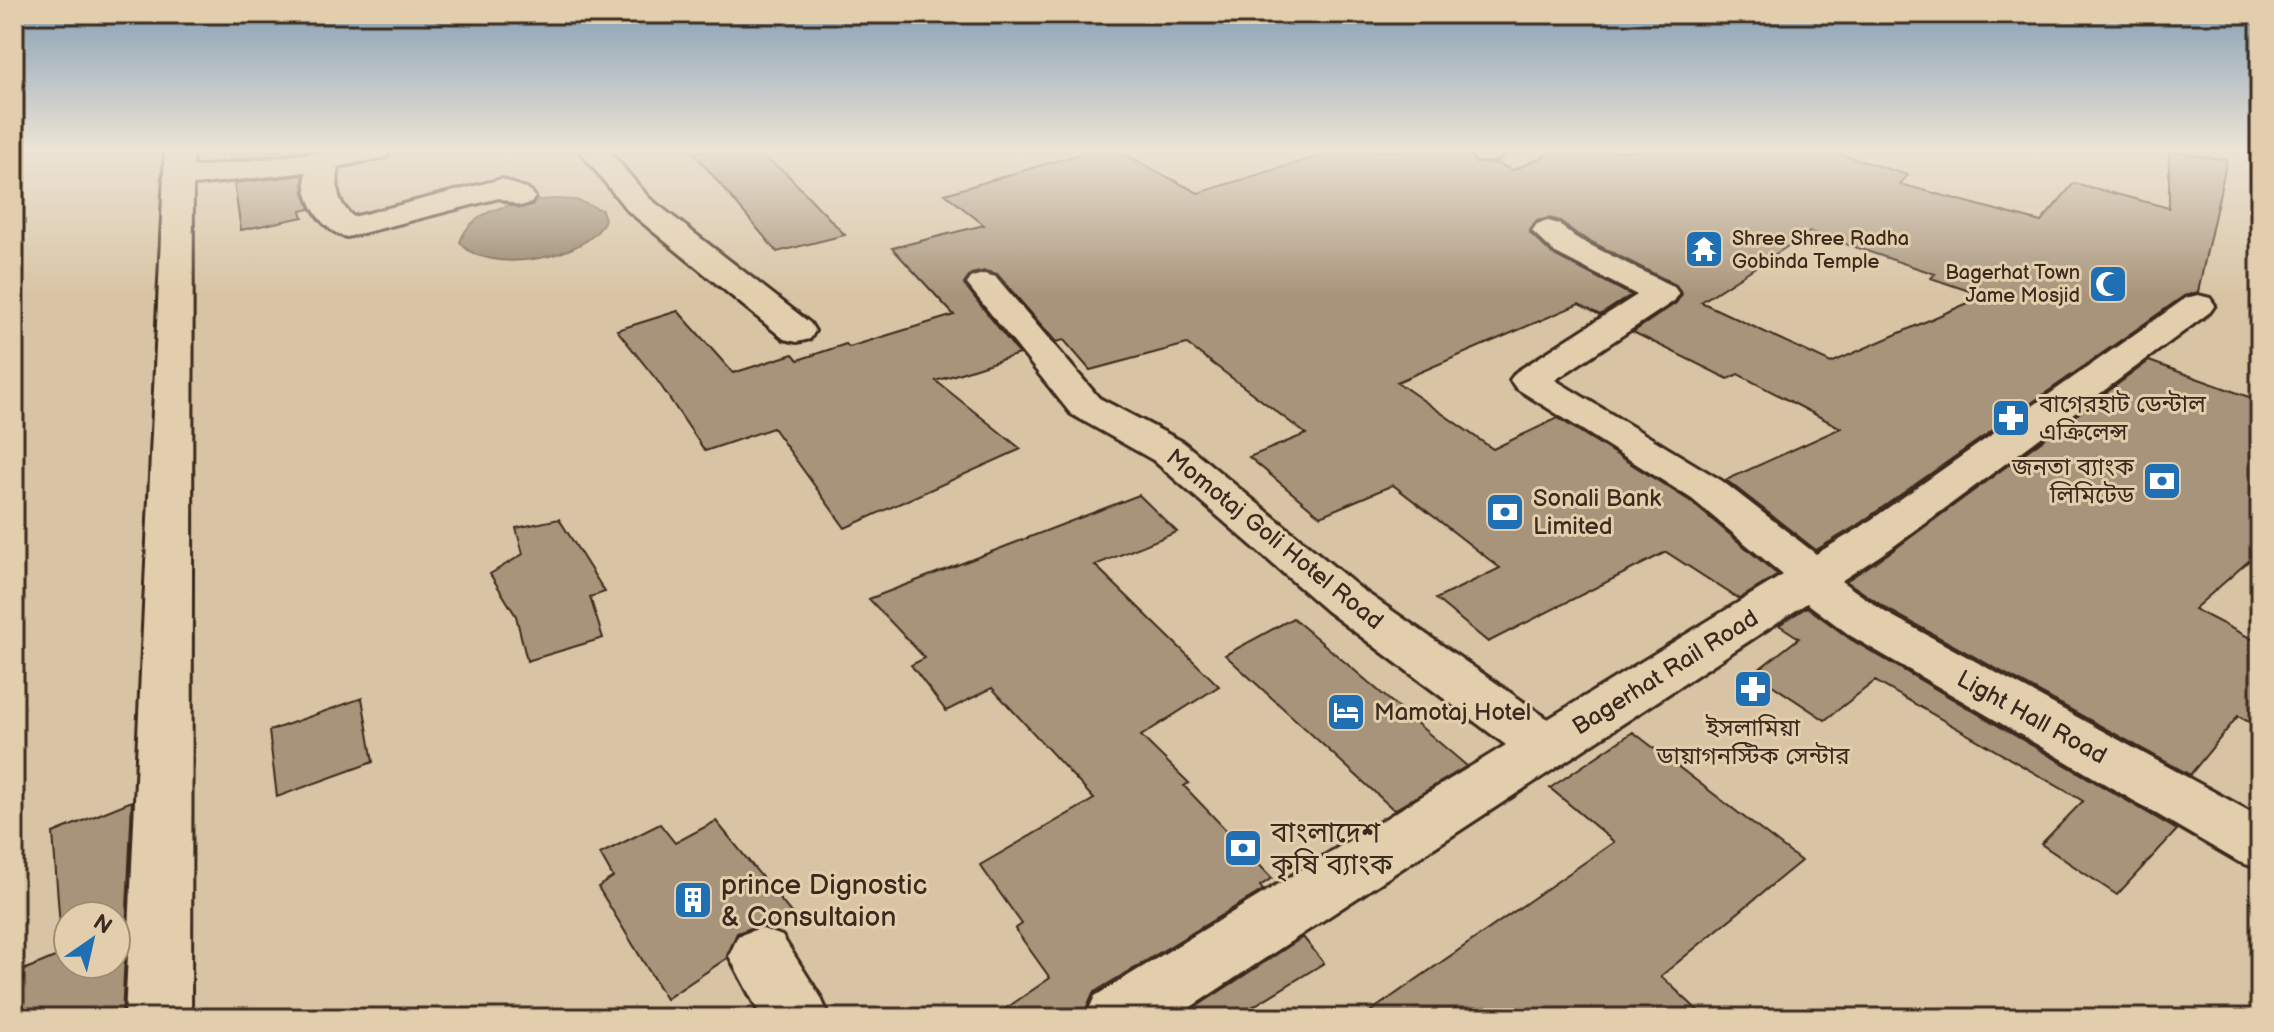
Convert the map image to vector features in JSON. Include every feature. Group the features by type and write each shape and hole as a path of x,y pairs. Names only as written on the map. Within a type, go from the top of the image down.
{"street":[{"path":"158,1018 178,199"},
{"path":"324,199 327,209 347,228 459,199"},
{"path":"634,199 797,331"},
{"name":"Light Hall Road","path":"1548,231 1565,245 1662,294 1529,380 1707,490 1868,624 2260,845"},
{"name":"Momotaj Goli Hotel Road","path":"984,284 1085,406 1168,451 1344,600 1548,747"},
{"name":"Bagerhat Rail Road","path":"1118,1018 1874,539 2198,305"},
{"path":"760,956 797,1018"}],"shaded area":[{"path":"576,200 602,210 605,219 596,233 580,244 537,259 491,259 473,253 460,242 475,220 487,213 529,202"}],"building":[{"path":"236,199 307,199 310,209 301,211 303,217 241,230"},
{"path":"733,199 811,199 845,235 777,252"},
{"path":"951,199 1956,199 2041,222 2060,199 2135,199 2169,208 2169,199 2218,199 2198,292 2184,296 1856,526 1816,550 1726,480 1841,428 1738,374 1728,379 1633,332 1676,303 1682,294 1676,285 1578,235 1560,221 1549,218 1536,221 1530,233 1552,254 1631,295 1600,315 1579,304 1397,382 1493,449 1558,418 1690,501 1778,575 1739,599 1666,552 1488,642 1436,599 1500,568 1393,485 1320,516 1249,457 1306,434 1187,344 1090,370 1064,340 1056,342 997,274 985,271 971,274 964,284 1019,354 936,381 1021,449 845,528 773,428 705,451 659,383 617,330 678,311 733,373 793,354 798,360 846,344 849,347 954,315 892,248 984,225","holes":["1810,232 1935,274 1931,278 1984,296 1831,363 1701,302"]},
{"path":"2149,361 2260,401 2260,551 2194,609 2260,643 2260,728 2238,716 2190,775 1887,609 1846,581 1892,551"},
{"path":"1139,495 1177,532 1095,565 1219,686 1141,736 1189,783 1184,786 1272,878 1260,886 1263,890 1093,993 1082,1018 992,1018 1050,978 1015,929 1022,924 980,865 1094,799 992,688 946,711 911,665 925,658 869,599"},
{"path":"559,519 605,592 590,597 603,638 527,661 516,616 490,574 523,554 516,528"},
{"path":"1807,607 1850,639 2177,830 2117,895 2041,844 2083,801 1875,681 1825,720 1754,673 1799,638 1779,625"},
{"name":"Mamotaj Hotel","path":"1293,618 1467,766 1394,810 1225,655"},
{"path":"362,698 373,762 277,797 269,731"},
{"path":"1633,732 1801,861 1661,976 1706,1018 1361,1018 1614,842 1550,788"},
{"path":"132,801 127,900 58,900 53,833"},
{"name":"prince Dignostic & Consultaion","path":"716,821 792,914 770,929 759,925 737,933 727,958 666,999 598,887 613,877 600,854 660,824 675,843"},
{"path":"1303,937 1324,963 1234,1018 1179,1018"},
{"path":"52,958 52,980 124,980 122,1018 21,1018 21,971"}],"place":[{"name":"Shree Shree Radha Gobinda Temple","path":"1704,249"},
{"name":"Bagerhat Town Jame Mosjid","path":"2108,284"},
{"name":"বাগেরহাট ডেন্টাল এক্রিলেন্স","path":"2011,418"},
{"name":"জনতা ব্যাংক লিমিটেড","path":"2162,481"},
{"name":"Sonali Bank Limited","path":"1505,512"},
{"name":"ইসলামিয়া ডায়াগনস্টিক সেন্টার","path":"1753,689"},
{"name":"Mamotaj Hotel","path":"1346,712"},
{"name":"বাংলাদেশ কৃষি ব্যাংক","path":"1243,848"},
{"name":"prince Dignostic & Consultaion","path":"693,900"}]}
